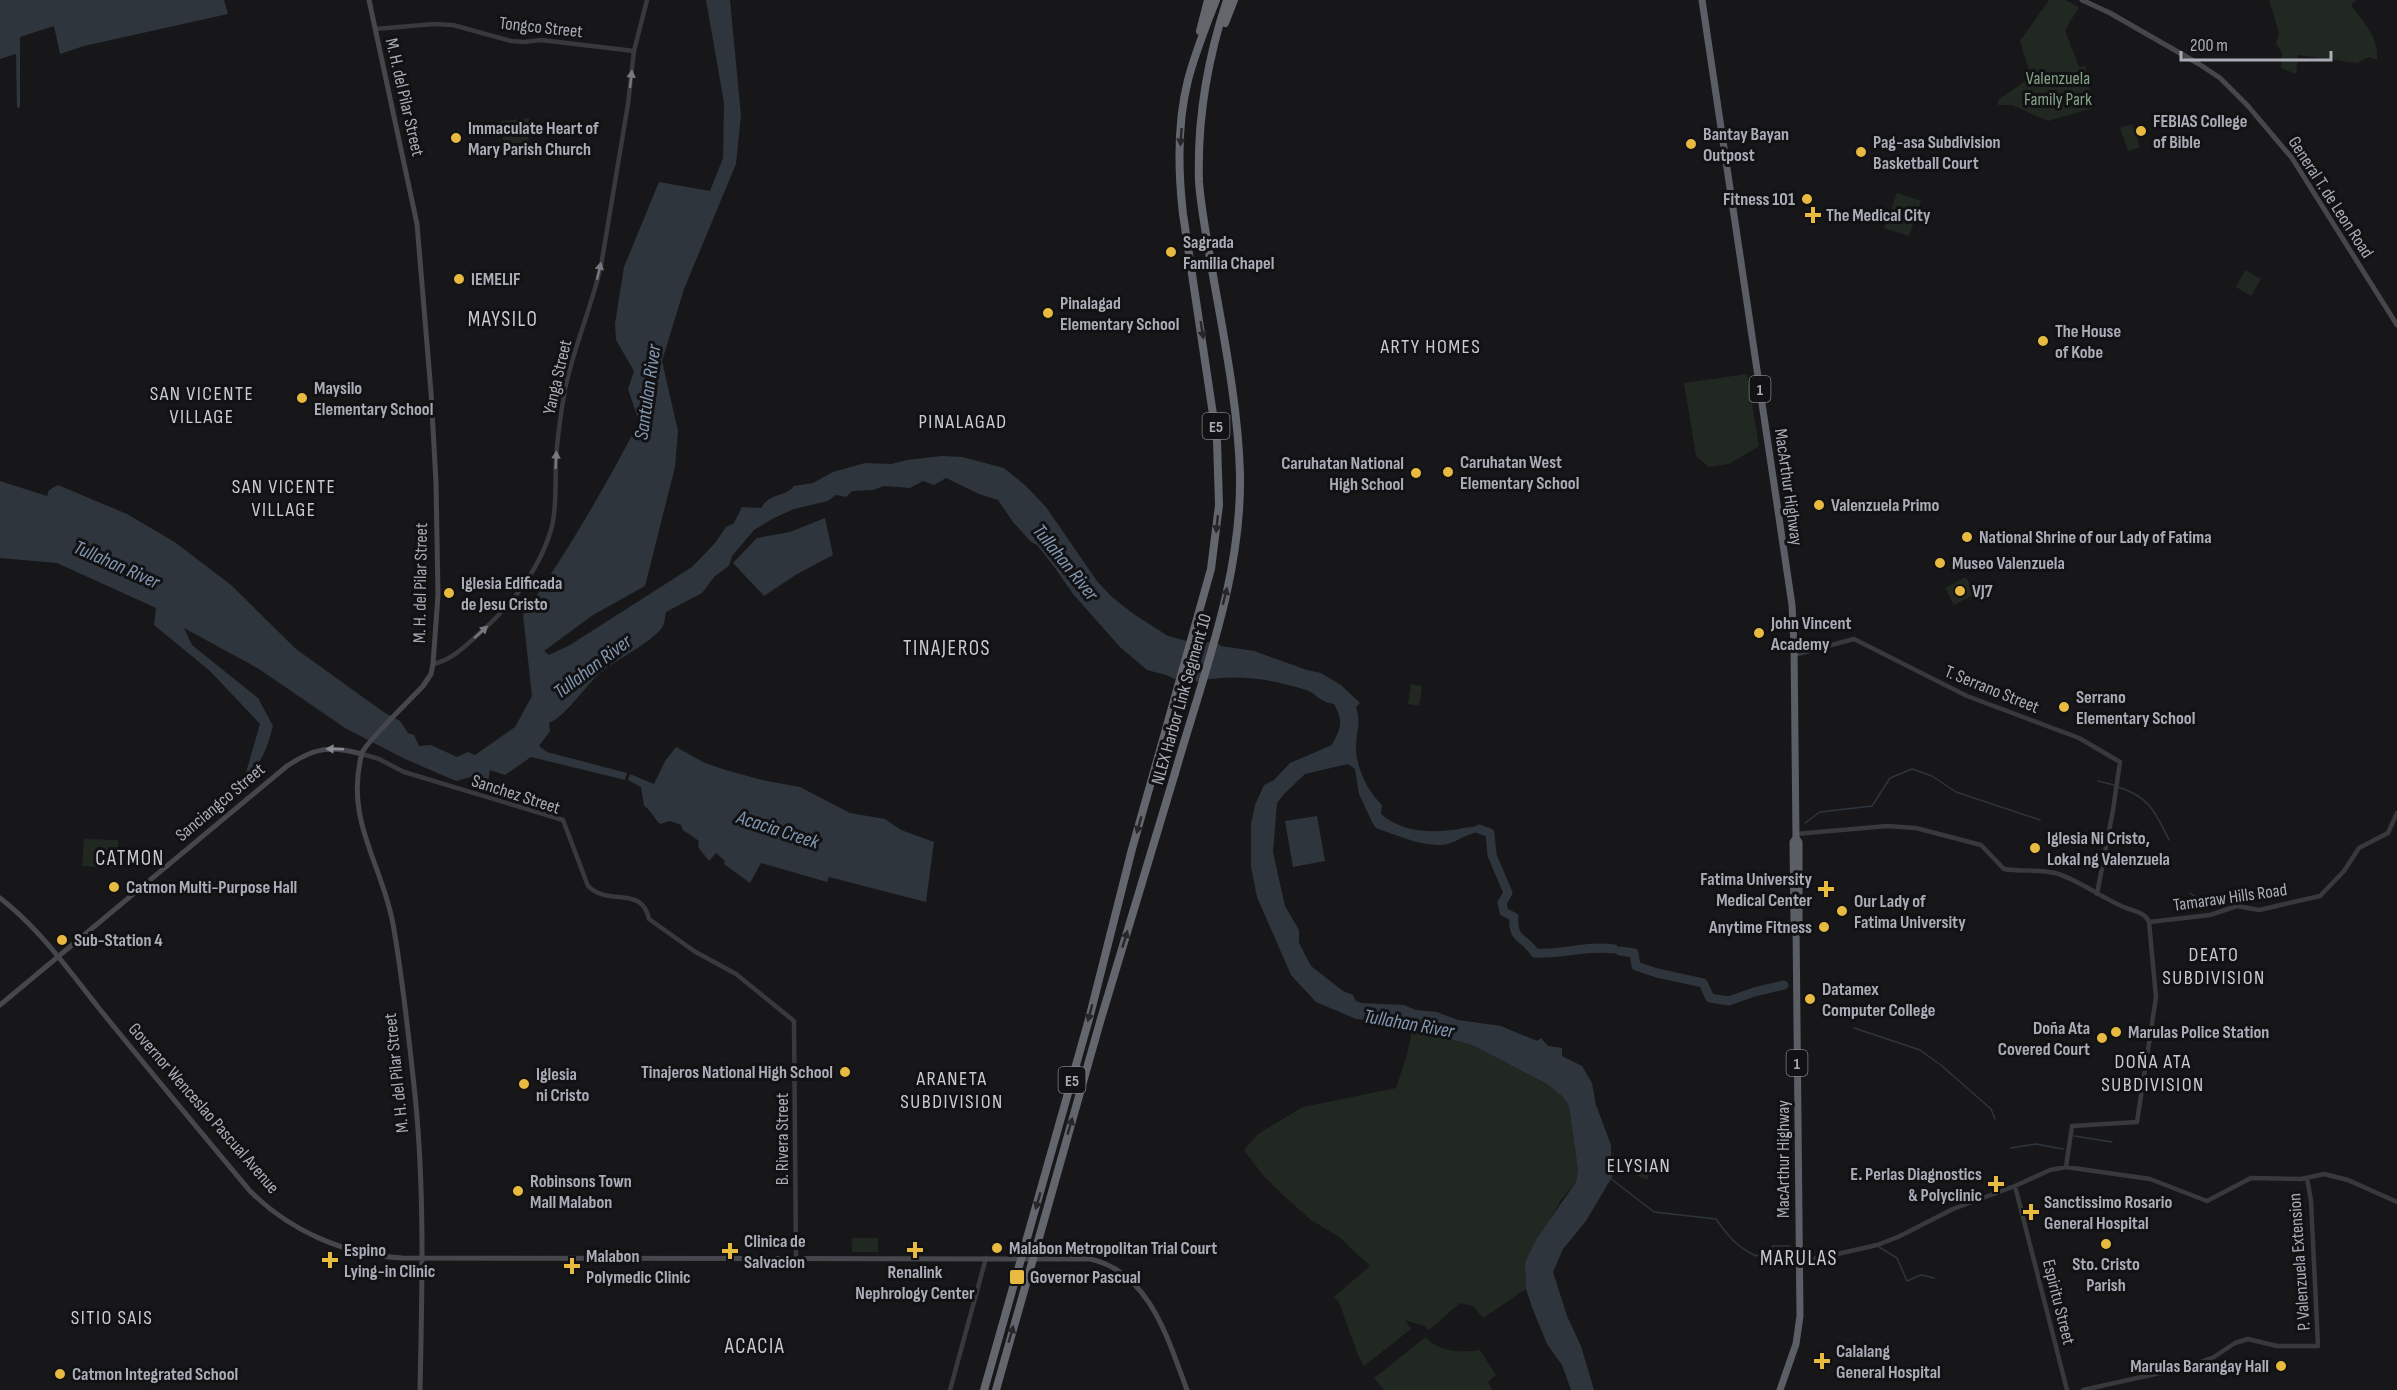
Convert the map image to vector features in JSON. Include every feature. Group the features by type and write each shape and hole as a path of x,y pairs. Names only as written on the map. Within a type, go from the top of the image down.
{"highway":[{"path":"1188,79 1208,0"},
{"name":"NLEX Harbor Link Segment 10","path":"984,1390 1089,1019 1132,849 1211,569 1217,529 1220,471 1218,441 1180,186 1182,126 1188,79 1216,0"},
{"name":"NLEX Harbor Link Segment 10","path":"996,1390 1100,1022 1214,640 1231,574 1240,504 1240,470 1233,401 1199,184 1200,127 1204,84 1227,0"},
{"path":"1204,84 1234,0"},
{"name":"MacArthur Highway","path":"1702,0 1792,605 1800,1316 1797,1335 1780,1390"}],"main road":[{"name":"M. H. del Pilar Street","path":"369,0 417,224 436,482 438,595 434,664 423,686 369,742 362,754 357,808 363,834 381,881 393,922 415,1097 422,1209 420,1390"},
{"name":"General T. de Leon Road","path":"2082,0 2199,63 2220,78 2254,112 2292,158 2397,325"},
{"name":"Sanciangco Street","path":"0,1005 286,766 309,753 336,748 362,754"},
{"name":"Governor Wenceslao Pascual Avenue","path":"0,898 30,923 145,1065 258,1198 301,1229 335,1244 383,1256 422,1257 1084,1258 1101,1262 1116,1270 1143,1295 1156,1312 1187,1390"}],"street":[{"name":"Yanga Street","path":"434,664 443,662 464,647 521,591 551,530 557,439 562,405 576,346 601,266 628,104 634,51 647,0"},
{"name":"Tongco Street","path":"375,29 434,24 453,25 512,41 524,42 541,39 634,51"},
{"name":"T. Serrano Street","path":"1794,655 1854,639 1966,696 2079,738 2120,762 2097,894"},
{"name":"Sanchez Street","path":"362,754 379,759 405,772 563,820 588,886 592,890 599,894 641,902 647,908 649,920 694,951 736,974 794,1021"},
{"name":"Tamaraw Hills Road","path":"1796,836 1887,825 1916,828 1981,845 2004,869 2053,872 2140,913 2149,922 2210,915 2237,906 2259,910 2320,896 2344,871 2359,848 2388,832 2397,813"},
{"path":"2066,1167 2072,1126 2137,1122 2156,997 2149,922"},
{"name":"B. Rivera Street","path":"794,1021 796,1258"},
{"path":"1798,1260 1820,1258 1877,1245 1953,1209 2050,1170 2066,1167 2150,1179 2206,1201 2251,1178 2307,1178 2331,1175 2397,1202"},
{"name":"P. Valenzuela Extension","path":"2083,1390 2187,1367 2214,1357 2235,1343 2248,1339 2277,1346 2318,1346 2312,1201 2307,1178"},
{"name":"Espiritu Street","path":"2015,1186 2067,1390"},
{"path":"950,1390 986,1258"}],"green space":[{"name":"Valenzuela Family Park","path":"2049,0 2065,0 2079,7 2065,30 2079,67 2085,66 2093,108 2048,121 2012,105 1998,105 1998,100 2031,77 2020,41"},
{"path":"2269,0 2356,0 2351,5 2373,37 2377,60 2369,57 2357,63 2298,55 2296,74 2281,68 2282,53 2276,44 2279,32"},
{"path":"529,118 528,148 504,149 501,121"},
{"path":"2132,124 2140,147 2128,151 2120,128"},
{"path":"1897,193 1921,201 1909,236 1884,228"},
{"path":"2245,270 2261,279 2251,296 2236,287"},
{"path":"1747,374 1759,446 1729,464 1709,467 1696,456 1684,383"},
{"path":"1966,577 1975,594 1954,605 1945,588"},
{"path":"1411,684 1422,686 1419,706 1408,704"},
{"path":"84,839 118,840 118,864 114,868 82,866"},
{"path":"1412,1030 1472,1045 1547,1084 1563,1097 1569,1106 1578,1170 1576,1182 1561,1200 1525,1262 1526,1289 1483,1318 1473,1306 1460,1303 1429,1330 1405,1320 1411,1329 1364,1366 1339,1302 1334,1297 1370,1266 1338,1236 1311,1220 1282,1194 1262,1174 1244,1150 1258,1134 1303,1107 1396,1088"},
{"path":"1644,1156 1655,1161 1647,1180 1636,1175"},
{"path":"852,1238 878,1238 878,1252 852,1252"},
{"path":"1426,1337 1443,1348 1458,1351 1480,1350 1496,1375 1488,1382 1492,1390 1384,1390 1374,1378"}],"water":[{"path":"0,0 224,0 228,14 84,46 60,54 54,26 20,37 20,107 17,108 16,54 0,59"},
{"path":"706,0 730,0 741,115 736,164 684,289 662,361 678,431 675,467 645,586 593,615 544,651 549,655 570,645 692,567 715,543 726,527 734,523 742,507 761,508 769,499 786,493 794,486 813,483 833,472 865,463 891,464 942,456 962,457 1004,468 1046,507 1097,581 1111,596 1132,613 1168,636 1198,644 1214,641 1221,646 1254,651 1321,673 1341,685 1360,703 1356,707 1358,722 1356,753 1367,785 1382,805 1381,814 1388,820 1414,830 1443,831 1476,826 1490,830 1487,833 1470,834 1442,845 1408,840 1376,828 1359,794 1355,769 1348,764 1305,774 1277,803 1273,852 1285,906 1299,930 1299,943 1311,966 1343,991 1353,995 1356,1001 1404,1005 1416,1010 1437,1012 1458,1020 1501,1026 1537,1041 1541,1038 1548,1046 1562,1048 1562,1056 1582,1066 1592,1083 1596,1105 1611,1145 1612,1177 1586,1221 1563,1249 1553,1272 1567,1316 1581,1346 1594,1390 1571,1390 1562,1365 1547,1344 1526,1289 1525,1262 1537,1238 1576,1182 1578,1170 1569,1106 1563,1097 1547,1084 1472,1045 1385,1022 1356,1019 1316,1002 1291,975 1257,897 1251,867 1251,824 1255,805 1264,785 1274,780 1290,763 1332,745 1340,724 1334,704 1306,690 1261,679 1216,678 1186,684 1147,670 1120,647 1073,594 1037,545 1031,542 1013,522 998,500 979,494 946,478 934,485 923,481 910,488 884,486 873,490 852,491 846,497 836,495 828,501 794,509 754,530 732,556 729,566 715,576 702,593 666,612 664,624 659,631 645,643 606,668 563,713 549,723 550,731 539,746 547,752 627,773 625,780 531,757 505,775 490,770 488,783 471,777 456,781 405,759 345,728 259,669 184,628 192,645 258,698 273,726 264,754 257,765 245,776 260,724 210,671 154,625 156,608 57,563 0,558 0,481 47,496 49,490 58,485 127,514 176,543 231,585 296,649 385,713 400,721 408,733 414,735 419,746 431,745 457,757 468,752 475,755 515,727 532,696 523,615 584,520 639,422 628,389 634,371 616,340 615,324 624,267 659,182 710,191 723,158 724,103"},
{"path":"825,518 833,555 797,574 764,596 733,563 757,538 790,532"},
{"name":"Acacia Creek","path":"676,747 705,763 726,770 800,787 850,813 885,819 901,830 934,842 926,902 829,877 827,882 761,863 750,883 724,864 725,861 716,853 709,861 698,847 699,841 683,830 681,825 670,821 660,824 644,806 641,787 628,780 630,774 654,784 665,761"},
{"path":"1317,816 1325,861 1293,867 1285,821"}],"waterway":[{"path":"1805,823 1820,812 1872,806 1890,778 1912,769 1932,776 1956,792 2040,820"},
{"path":"2098,781 2114,785"},
{"path":"2118,787 2145,801 2169,840"},
{"path":"1479,829 1490,833 1492,855 1508,893 1502,903 1504,912 1514,917 1517,934 1535,953 1594,948 1614,949"},
{"path":"2190,893 2205,901 2221,898"},
{"path":"1620,951 1634,953 1636,966 1703,983 1710,998 1729,1001 1784,985"},
{"path":"1854,1028 1920,1050 1991,1109 1995,1119"},
{"path":"2074,1136 2112,1142"},
{"path":"2011,1148 2036,1144 2063,1149"},
{"path":"1610,1178 1654,1212 1716,1219 1733,1240 1756,1256 1774,1246 1790,1246"},
{"path":"1879,1247 1897,1258 1907,1281 1921,1275 1934,1278"}],"railway":[{"path":"986,1390 1017,1277"}],"place":[{"name":"FEBIAS College of Bible","path":"2141,131"},
{"name":"Immaculate Heart of Mary Parish Church","path":"456,138"},
{"name":"Bantay Bayan Outpost","path":"1691,144"},
{"name":"Pag-asa Subdivision Basketball Court","path":"1861,152"},
{"name":"Fitness 101","path":"1807,199"},
{"name":"The Medical City","path":"1813,215"},
{"name":"Sagrada Familia Chapel","path":"1171,252"},
{"name":"IEMELIF","path":"459,279"},
{"name":"Pinalagad Elementary School","path":"1048,313"},
{"name":"The House of Kobe","path":"2043,341"},
{"name":"Maysilo Elementary School","path":"302,398"},
{"name":"Caruhatan West Elementary School","path":"1448,472"},
{"name":"Caruhatan National High School","path":"1416,473"},
{"name":"Valenzuela Primo","path":"1819,505"},
{"name":"National Shrine of our Lady of Fatima","path":"1967,537"},
{"name":"Museo Valenzuela","path":"1940,563"},
{"name":"VJ7","path":"1960,591"},
{"name":"Iglesia Edificada de Jesu Cristo","path":"449,593"},
{"name":"John Vincent Academy","path":"1759,633"},
{"name":"Serrano Elementary School","path":"2064,707"},
{"name":"Iglesia Ni Cristo, Lokal ng Valenzuela","path":"2035,848"},
{"name":"Catmon Multi-Purpose Hall","path":"114,887"},
{"name":"Fatima University Medical Center","path":"1826,889"},
{"name":"Our Lady of Fatima University","path":"1842,911"},
{"name":"Anytime Fitness","path":"1824,927"},
{"name":"Sub-Station 4","path":"62,940"},
{"name":"Datamex Computer College","path":"1810,999"},
{"name":"Marulas Police Station","path":"2116,1032"},
{"name":"Doña Ata Covered Court","path":"2102,1038"},
{"name":"Tinajeros National High School","path":"845,1072"},
{"name":"Iglesia ni Cristo","path":"524,1084"},
{"name":"E. Perlas Diagnostics & Polyclinic","path":"1996,1184"},
{"name":"Robinsons Town Mall Malabon","path":"518,1191"},
{"name":"Sanctissimo Rosario General Hospital","path":"2031,1212"},
{"name":"Sto. Cristo Parish","path":"2106,1244"},
{"name":"Malabon Metropolitan Trial Court","path":"997,1248"},
{"name":"Renalink Nephrology Center","path":"915,1250"},
{"name":"Clinica de Salvacion","path":"730,1251"},
{"name":"Espino Lying-in Clinic","path":"330,1260"},
{"name":"Malabon Polymedic Clinic","path":"572,1266"},
{"name":"Governor Pascual","path":"1017,1277"},
{"name":"Calalang General Hospital","path":"1822,1361"},
{"name":"Marulas Barangay Hall","path":"2281,1366"},
{"name":"Catmon Integrated School","path":"60,1374"}],"district":[{"name":"MAYSILO","path":"503,319"},
{"name":"ARTY HOMES","path":"1431,346"},
{"name":"SAN VICENTE VILLAGE","path":"202,404"},
{"name":"PINALAGAD","path":"963,421"},
{"name":"SAN VICENTE VILLAGE","path":"284,498"},
{"name":"TINAJEROS","path":"947,648"},
{"name":"CATMON","path":"130,858"},
{"name":"DEATO SUBDIVISION","path":"2214,966"},
{"name":"DOÑA ATA SUBDIVISION","path":"2153,1072"},
{"name":"ARANETA SUBDIVISION","path":"952,1090"},
{"name":"ELYSIAN","path":"1639,1165"},
{"name":"MARULAS","path":"1799,1258"},
{"name":"SITIO SAIS","path":"112,1317"},
{"name":"ACACIA","path":"755,1346"}],"water label":[{"name":"Santulan River","path":"647,392"},
{"name":"Tullahan River","path":"1066,562"},
{"name":"Tullahan River","path":"117,564"},
{"name":"Tullahan River","path":"592,666"},
{"name":"Tullahan River","path":"1409,1023"}]}
